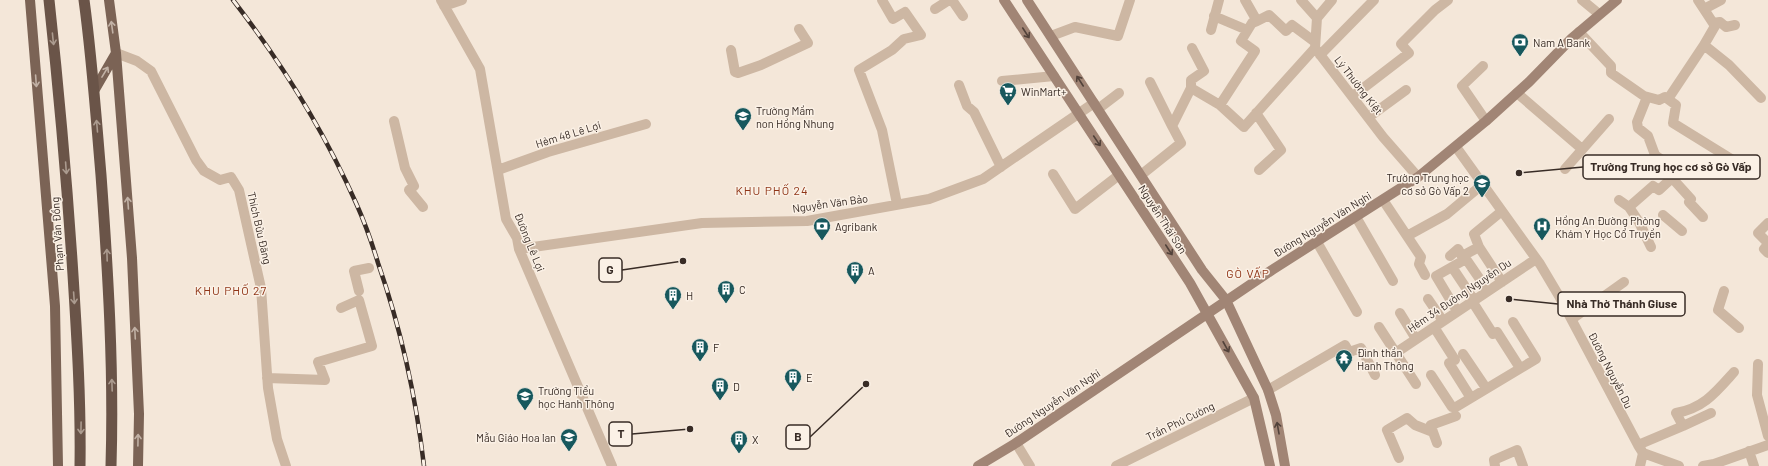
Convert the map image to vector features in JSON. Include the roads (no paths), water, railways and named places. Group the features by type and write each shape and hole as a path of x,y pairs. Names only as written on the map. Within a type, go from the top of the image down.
{"highway":[{"name":"Phạm Văn Đồng","path":"49,0 65,156 76,319 81,419 80,466"},
{"path":"84,0 90,44 106,250 113,410 111,466"}],"main road":[{"name":"Phạm Văn Đồng","path":"30,0 55,306 58,466"},
{"path":"109,0 116,53 132,258 139,414 138,466"},
{"name":"Nguyễn Thái Sơn","path":"1004,0 1190,283 1208,313 1254,398 1270,466"},
{"name":"Nguyễn Thái Sơn","path":"1027,0 1202,270 1226,300 1268,390 1276,414 1285,466"},
{"name":"Đường Nguyễn Văn Nghi","path":"978,466 1016,443 1226,300 1418,177 1486,121 1517,93 1579,32 1617,0"},
{"path":"94,91 116,53"}],"street":[{"path":"442,3 462,0"},
{"path":"882,0 893,18 905,12 921,35 904,39 892,50 859,70 882,130 897,204"},
{"path":"935,9 951,0 963,16"},
{"path":"1051,36 1075,27 1118,36 1130,0"},
{"path":"1211,30 1219,0"},
{"path":"1220,105 1255,51 1241,41 1247,30 1257,21 1245,0"},
{"path":"1301,0 1317,18"},
{"path":"1317,48 1317,18 1332,0"},
{"path":"1191,88 1220,105 1244,127 1317,48 1374,0"},
{"path":"1353,96 1409,53 1402,44 1435,10 1448,0"},
{"path":"1582,0 1599,14"},
{"path":"1668,99 1715,26 1698,0"},
{"path":"1704,10 1721,0"},
{"name":"Đường Lê Lợi","path":"442,3 480,69 506,219 517,238 519,249 612,466"},
{"name":"Lý Thường Kiệt","path":"1257,21 1269,15 1286,31 1292,25 1317,48 1383,137 1418,177"},
{"path":"1214,16 1247,30"},
{"path":"1713,23 1720,22 1726,27 1736,25"},
{"path":"731,50 735,72 761,65 808,43 799,29"},
{"path":"1579,32 1611,66 1611,73 1647,97 1659,100 1665,97 1668,99 1676,105 1673,123 1736,162"},
{"path":"1704,45 1729,65 1761,98"},
{"path":"1172,126 1191,88 1191,80 1204,71 1192,48"},
{"name":"Thích Bửu Đăng","path":"116,53 137,61 151,71 196,160 204,171 220,180 231,177 239,190 261,288 268,388 277,439 286,466"},
{"path":"1483,66 1462,86 1486,121"},
{"path":"1002,81 1054,76"},
{"path":"1141,175 1181,144 1150,82"},
{"path":"959,85 966,106 974,112 1001,167"},
{"path":"1369,118 1406,90"},
{"name":"Nguyễn Văn Bảo","path":"519,249 702,223 807,221 929,199 972,184 1001,167 1079,114 1119,93"},
{"path":"1517,93 1582,149"},
{"path":"1629,207 1653,186 1659,190 1672,178 1675,169 1655,155 1648,136 1638,128 1637,122 1647,97"},
{"path":"1256,113 1281,150 1259,170"},
{"path":"1565,169 1609,119"},
{"path":"394,121 405,168 414,186 409,190 423,207"},
{"name":"Hẻm 48 Lê Lợi","path":"498,170 548,152 646,124"},
{"name":"Đường Nguyễn Du","path":"1456,147 1536,259 1572,320 1641,449"},
{"path":"1053,174 1075,209 1119,175"},
{"path":"1672,178 1691,199 1689,202 1703,217"},
{"path":"1407,236 1447,214 1483,184"},
{"path":"1383,200 1421,257 1419,264 1425,275"},
{"path":"1619,200 1629,207 1652,247"},
{"path":"1502,211 1474,234 1479,247 1502,282"},
{"path":"1663,214 1682,232"},
{"path":"1356,217 1393,281"},
{"path":"1768,223 1758,233 1768,243 1764,249 1768,253"},
{"path":"1317,242 1357,312"},
{"path":"1457,311 1436,276 1465,259 1466,254 1479,247"},
{"path":"1450,256 1458,249 1488,291"},
{"name":"Hẻm 34 Đường Nguyễn Du","path":"1397,352 1536,259"},
{"path":"1452,267 1473,301 1520,368"},
{"path":"359,291 354,271 369,268"},
{"path":"1572,320 1624,282"},
{"path":"1724,291 1718,310 1739,328"},
{"path":"1428,299 1443,321"},
{"path":"268,378 325,380 318,362 372,346 359,300 341,308"},
{"path":"1400,313 1416,339"},
{"path":"1437,443 1431,426 1454,411 1456,407 1536,359 1513,322"},
{"path":"1379,327 1397,352 1416,384"},
{"path":"1434,327 1471,398"},
{"path":"1268,390 1345,345 1349,352 1361,348 1375,375"},
{"path":"1463,354 1486,388"},
{"path":"1758,364 1757,395 1768,436"},
{"path":"1683,426 1676,413 1689,411 1700,406 1715,393 1734,372"},
{"path":"1431,375 1454,411"},
{"name":"Trần Phú Cường","path":"1116,466 1254,398"},
{"path":"1641,449 1683,426 1711,413"},
{"path":"1399,458 1387,430 1407,418 1415,425 1433,432"},
{"path":"1016,443 1030,466"},
{"path":"1703,466 1714,465 1768,445"},
{"path":"1640,466 1641,449"},
{"path":"1641,449 1679,466"},
{"path":"1495,466 1494,460 1517,450 1523,466"},
{"path":"1749,451 1754,466"}],"railway":[{"path":"233,0 285,72 316,123 356,203 371,240 401,338 417,414 424,466"}],"place":[{"name":"Nam A Bank","path":"1520,57"},
{"name":"WinMart+","path":"1008,106"},
{"name":"Trường Mầm non Hồng Nhung","path":"743,131"},
{"name":"Trường Trung học cơ sở Gò Vấp","path":"1519,173"},
{"name":"Trường Trung học cơ sở Gò Vấp 2","path":"1482,198"},
{"name":"Agribank","path":"822,241"},
{"name":"Hồng An Đường Phòng Khám Y Học Cổ Truyền","path":"1542,241"},
{"name":"G","path":"683,261"},
{"name":"A","path":"855,285"},
{"name":"Nhà Thờ Thánh Giuse","path":"1509,299"},
{"name":"C","path":"726,304"},
{"name":"H","path":"673,310"},
{"name":"F","path":"700,362"},
{"name":"Đình thần Hanh Thông","path":"1344,373"},
{"name":"B","path":"866,384"},
{"name":"E","path":"793,392"},
{"name":"D","path":"720,401"},
{"name":"Trường Tiểu học Hanh Thông","path":"525,411"},
{"name":"T","path":"690,429"},
{"name":"Mẫu Giáo Hoa lan","path":"569,452"},
{"name":"X","path":"739,454"}],"district":[{"name":"KHU PHỐ 24","path":"772,190"},
{"name":"GÒ VẤP","path":"1248,273"},
{"name":"KHU PHỐ 27","path":"231,290"}]}
